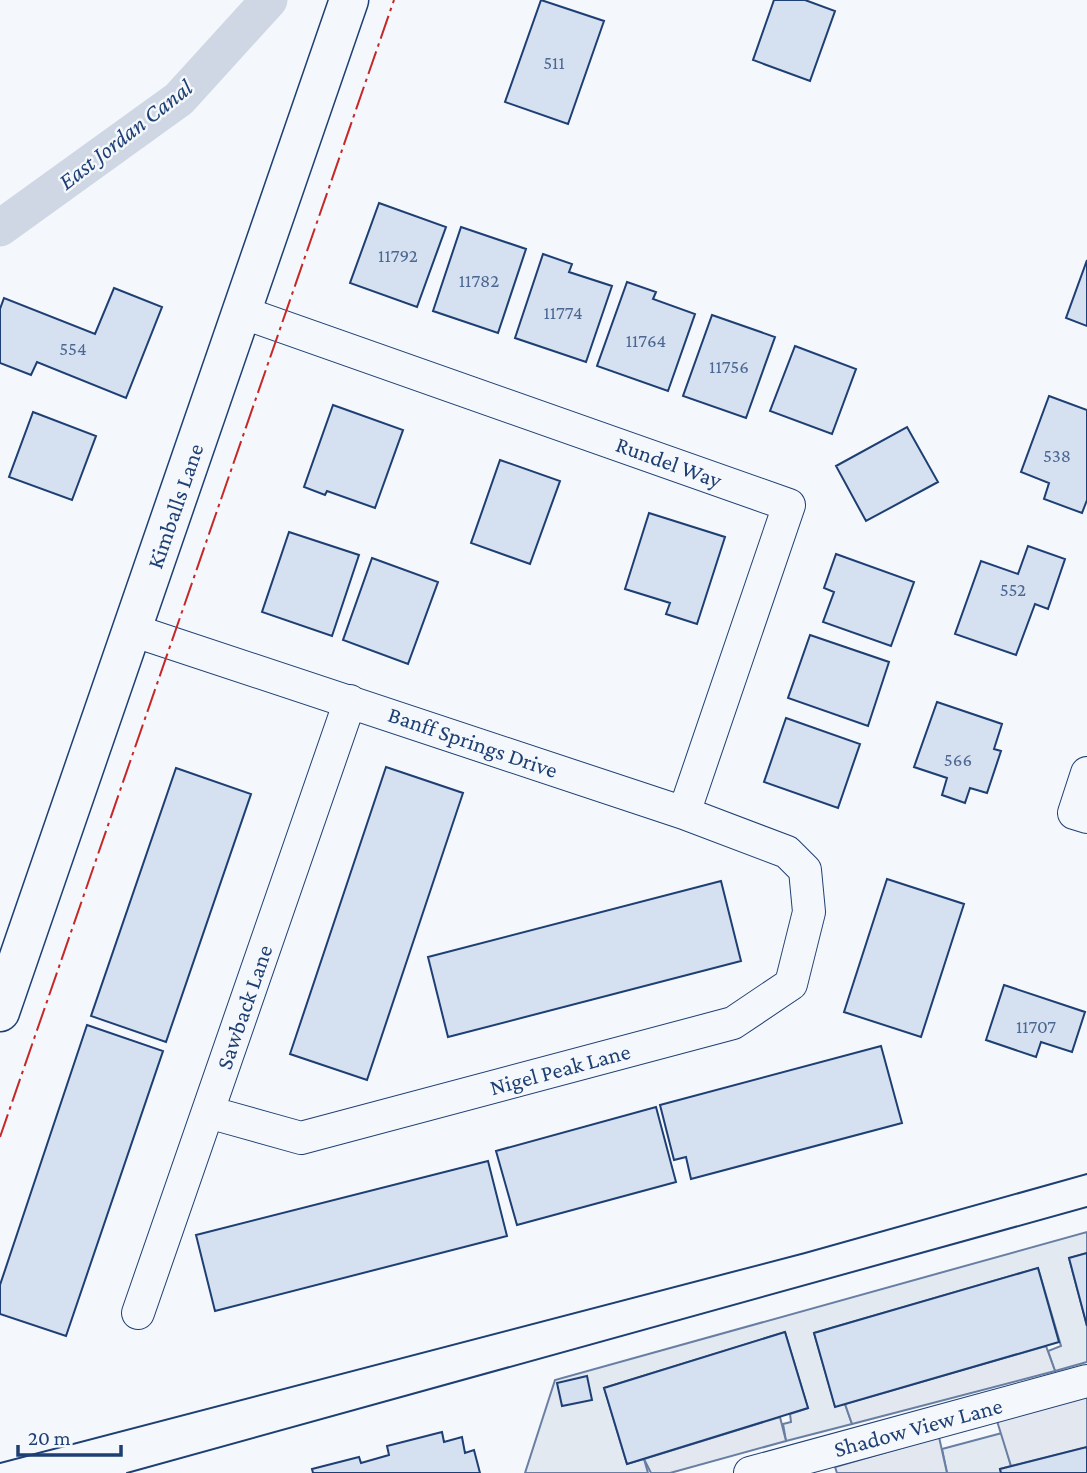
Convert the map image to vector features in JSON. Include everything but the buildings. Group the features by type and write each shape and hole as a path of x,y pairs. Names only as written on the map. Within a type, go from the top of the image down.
{"street":[{"name":"Kimballs Lane","path":"0,1012 349,0"},
{"name":"Rundel Way","path":"242,312 789,505 684,813"},
{"name":"Banff Springs Drive","path":"132,630 684,813 786,852 805,870"},
{"name":"Sawback Lane","path":"138,1314 350,701"},
{"path":"1080,815 1087,773"},
{"name":"Nigel Peak Lane","path":"208,1112 301,1138 733,1023 791,984 809,912 805,870"},
{"name":"Shadow View Lane","path":"750,1473 1087,1381"}],"shaded area":[{"path":"1087,1232 1087,1253 1069,1258 1087,1326 1087,1362 1055,1371 1048,1351 1061,1346 1038,1268 814,1333 835,1406 845,1404 852,1424 786,1441 783,1424 791,1422 790,1414 808,1408 785,1332 604,1388 627,1464 644,1459 648,1473 525,1473 555,1380"},
{"path":"1046,1346 1055,1371 852,1424 845,1404"},
{"path":"1087,1396 1087,1447 1011,1466 997,1421"},
{"path":"780,1417 786,1441 670,1473 651,1473 644,1459"},
{"path":"1002,1433 1011,1466 1000,1469 1001,1473 947,1473 942,1449"},
{"path":"939,1437 947,1473 837,1473 835,1467"}],"waterway":[{"name":"East Jordan Canal","path":"0,228 179,99 269,0"}],"tram line":[{"path":"0,1463 805,1253 1087,1174"},
{"path":"127,1473 1087,1207"}],"power":[{"path":"0,1137 394,0"}]}
